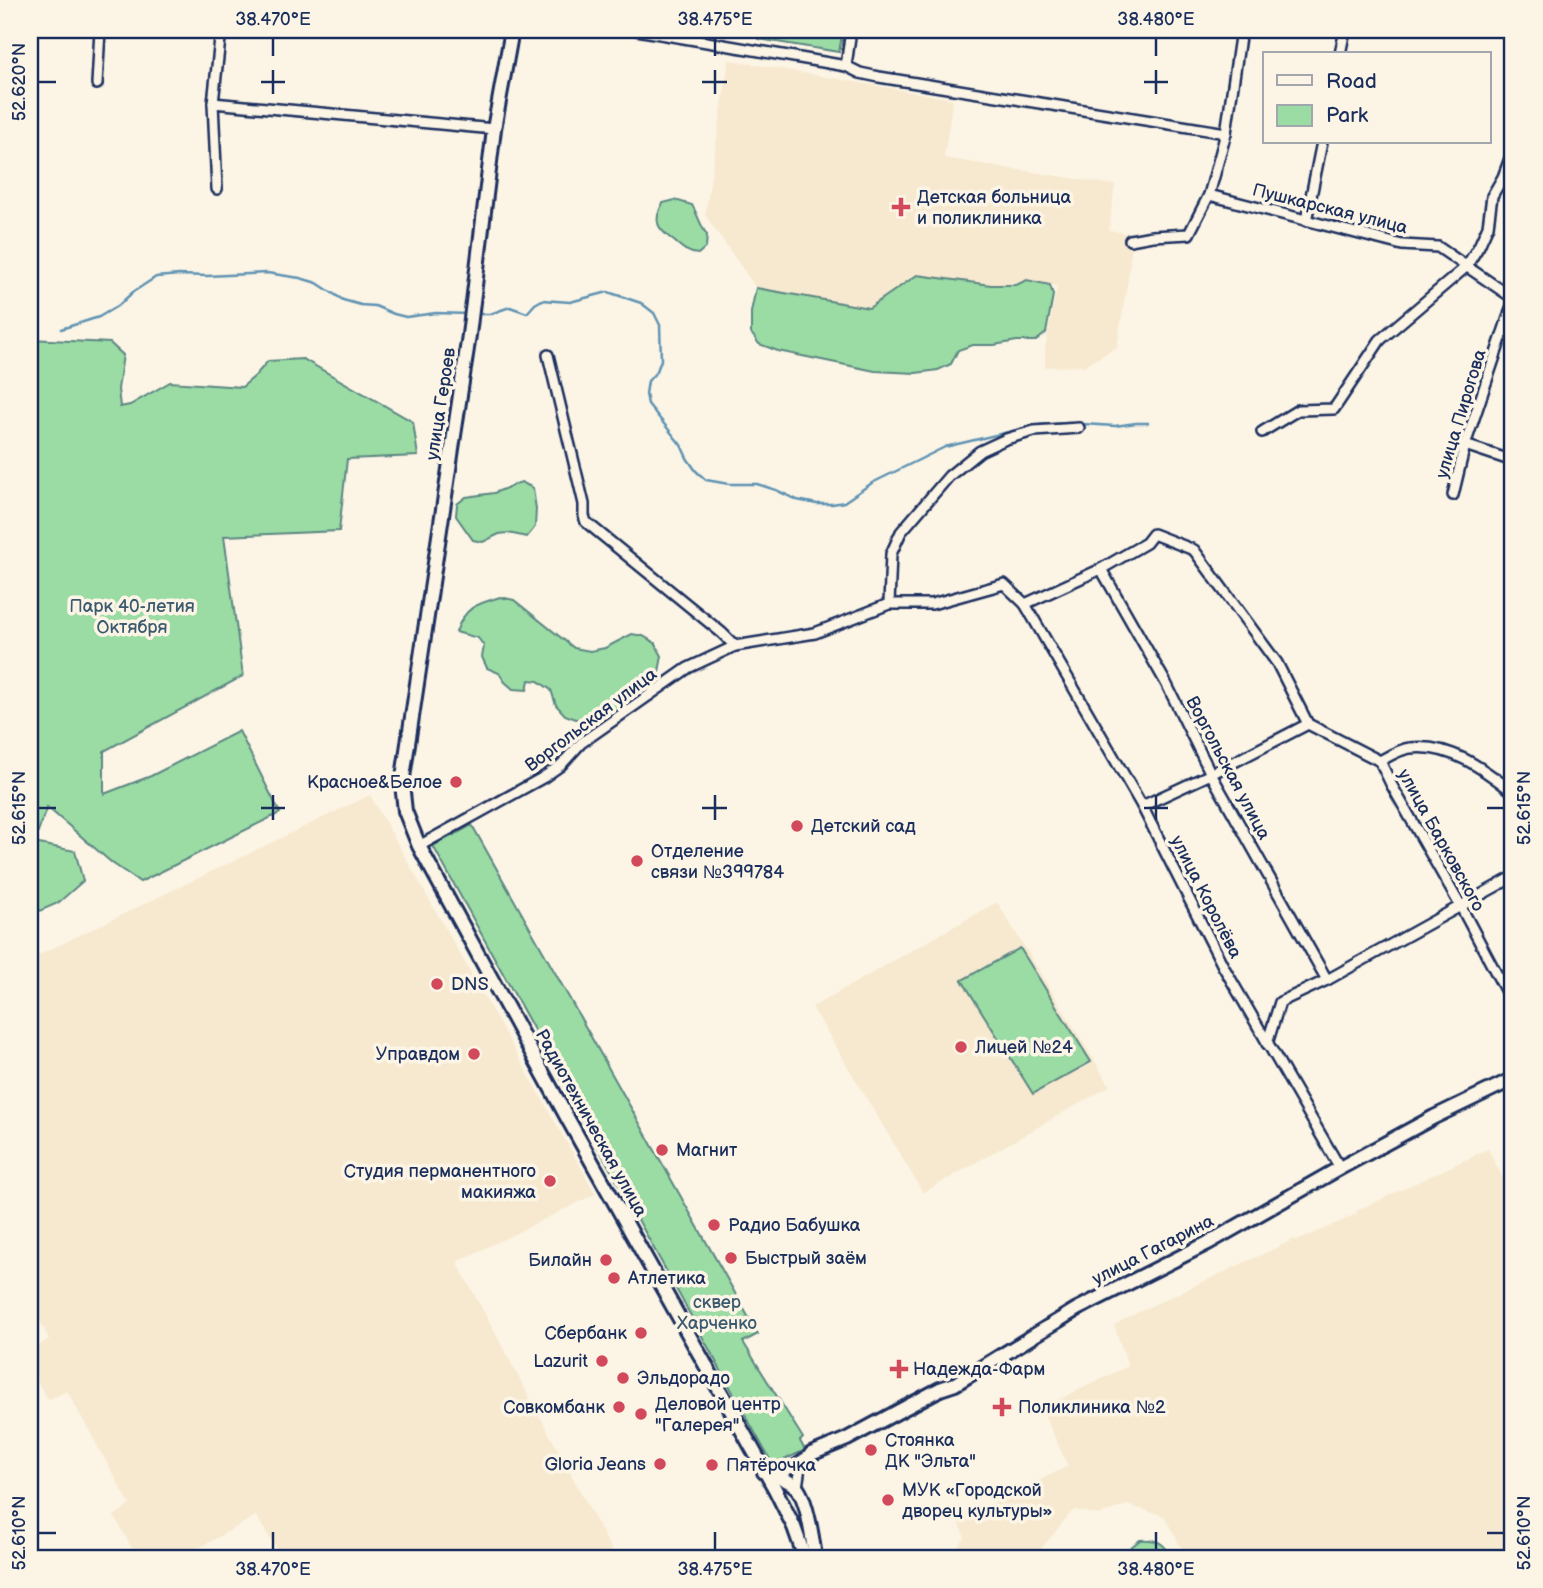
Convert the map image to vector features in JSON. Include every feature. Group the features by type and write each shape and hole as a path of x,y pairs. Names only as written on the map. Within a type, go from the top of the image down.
{"street":[{"path":"97,84 100,30"},
{"path":"217,189 213,103 221,30"},
{"name":"улица Героев","path":"402,784 470,335 494,129 512,30"},
{"path":"637,30 846,66 860,73 879,77 1226,133"},
{"path":"846,66 851,30"},
{"path":"1130,240 1189,234 1209,195 1226,133 1241,30"},
{"path":"1340,52 1345,30"},
{"path":"213,103 494,129"},
{"path":"1262,432 1298,410 1334,409 1380,340 1466,267 1488,226 1492,196 1503,177 1512,153 1513,141"},
{"path":"1306,221 1322,144"},
{"name":"Пушкарская улица","path":"1209,195 1402,246 1438,247 1513,300"},
{"name":"улица Пирогова","path":"1454,495 1465,445 1513,300"},
{"path":"548,355 586,522 735,646"},
{"path":"889,604 891,554 901,532 949,476 980,451 1006,439 1034,431 1079,428"},
{"path":"1465,445 1513,461"},
{"path":"1026,604 1101,569 1146,543 1153,534 1194,550 1276,663 1308,724 1142,806"},
{"name":"Воргольская улица","path":"1101,569 1166,683 1211,774 1327,981"},
{"name":"Воргольская улица","path":"419,846 544,777 561,765 581,743 688,668 735,646 815,633 889,604 932,604 1004,584 1026,604"},
{"name":"улица Королёва","path":"1026,604 1142,806 1223,966 1340,1168"},
{"name":"улица Барковского","path":"1308,724 1380,761 1513,1006"},
{"path":"1380,761 1409,748 1441,749 1480,767 1513,792"},
{"name":"Радиотехническая улица","path":"402,784 405,811 419,846 775,1489 794,1527 805,1558"},
{"path":"1267,1044 1280,1002 1327,981 1513,877"},
{"name":"улица Гагарина","path":"779,1476 811,1454 847,1439 940,1389 955,1384 1077,1309 1208,1243 1434,1117 1513,1079"},
{"path":"788,1515 797,1519 802,1513 797,1487 800,1467 811,1454"},
{"path":"765,1472 779,1476 797,1487 807,1513 815,1558"},
{"path":"775,1489 779,1476"}],"shaded area":[{"path":"729,60 953,99 944,158 1115,185 1109,230 1133,235 1117,347 1084,366 1045,367 1045,349 1057,286 1027,280 1016,285 991,285 917,275 869,308 756,288 705,215"},
{"path":"370,795 596,1194 457,1262 616,1558 282,1558 256,1516 181,1558 137,1558 114,1516 130,1505 67,1391 48,1400 30,1369 30,1351 49,1339 30,1302 30,959"},
{"name":"Лицей №24","path":"997,902 1110,1086 923,1193 812,1007"},
{"path":"1488,1149 1507,1186 1513,1184 1513,1558 1187,1558 1164,1516 1127,1505 1099,1515 1075,1510 1034,1558 951,1558 965,1538 958,1521 1068,1466 1041,1408 1128,1366 1114,1325 1295,1239 1297,1241 1357,1214 1356,1211"}],"green space":[{"path":"759,30 843,30 839,52 758,39"},
{"path":"675,200 692,205 707,235 706,247 698,254 682,248 658,225 658,215 663,203"},
{"path":"917,275 991,285 1016,285 1027,280 1050,285 1053,295 1046,333 1036,341 973,345 958,350 951,364 938,370 916,373 875,371 778,351 759,344 751,333 751,312 756,288 869,308"},
{"name":"Парк 40-летия Октября","path":"30,339 110,343 123,355 118,389 120,407 130,405 170,382 242,387 268,361 303,359 413,422 418,456 347,459 339,531 224,536 243,676 104,751 104,794 151,776 239,731 280,813 140,882 112,863 47,807 34,843 75,851 83,881 58,903 30,915"},
{"path":"521,482 533,488 536,509 535,527 527,537 508,533 499,534 483,542 473,540 456,516 457,504 466,497 494,493"},
{"path":"500,597 514,600 574,648 590,651 605,648 632,634 643,636 655,643 662,656 659,672 634,693 612,717 595,720 576,719 565,715 556,705 551,690 538,681 529,680 527,690 513,689 499,673 487,668 482,657 484,646 478,638 456,632 463,617 472,608"},
{"name":"сквер Харченко","path":"472,825 758,1334 743,1342 803,1438 800,1441 805,1450 778,1463 772,1463 433,846"},
{"path":"1020,948 1091,1062 1033,1094 962,980"},
{"path":"1140,1540 1160,1543 1173,1558 1109,1558 1126,1551"}],"waterway":[{"path":"61,329 99,317 156,277 179,275 267,273 317,283 343,300 375,306 406,317 436,313 468,314"},
{"path":"475,314 490,314 510,307 527,313 542,300 570,302 608,292 641,303 654,313 660,325 661,360 657,371 648,381 648,404 681,445 696,471 706,480 729,484 757,484 797,500 817,504 844,502 872,483 945,447 1038,425 1067,423 1115,426 1148,423"}],"place":[{"name":"Детская больница и поликлиника","path":"901,207"},
{"name":"Красное&Белое","path":"456,782"},
{"name":"Детский сад","path":"797,826"},
{"name":"Отделение связи №399784","path":"637,861"},
{"name":"DNS","path":"437,984"},
{"name":"Лицей №24","path":"961,1047"},
{"name":"Управдом","path":"474,1054"},
{"name":"Магнит","path":"662,1150"},
{"name":"Студия перманентного макияжа","path":"550,1181"},
{"name":"Радио Бабушка","path":"714,1225"},
{"name":"Быстрый заём","path":"731,1258"},
{"name":"Билайн","path":"606,1260"},
{"name":"Атлетика","path":"614,1278"},
{"name":"Сбербанк","path":"641,1333"},
{"name":"Lazurit","path":"602,1361"},
{"name":"Надежда-Фарм","path":"899,1369"},
{"name":"Эльдорадо","path":"623,1378"},
{"name":"Совкомбанк","path":"619,1407"},
{"name":"Поликлиника №2","path":"1002,1407"},
{"name":"Деловой центр \"Галерея\"","path":"641,1414"},
{"name":"Стоянка ДК \"Эльта\"","path":"871,1450"},
{"name":"Gloria Jeans","path":"660,1464"},
{"name":"Пятёрочка","path":"712,1465"},
{"name":"МУК «Городской дворец культуры»","path":"888,1500"}]}
